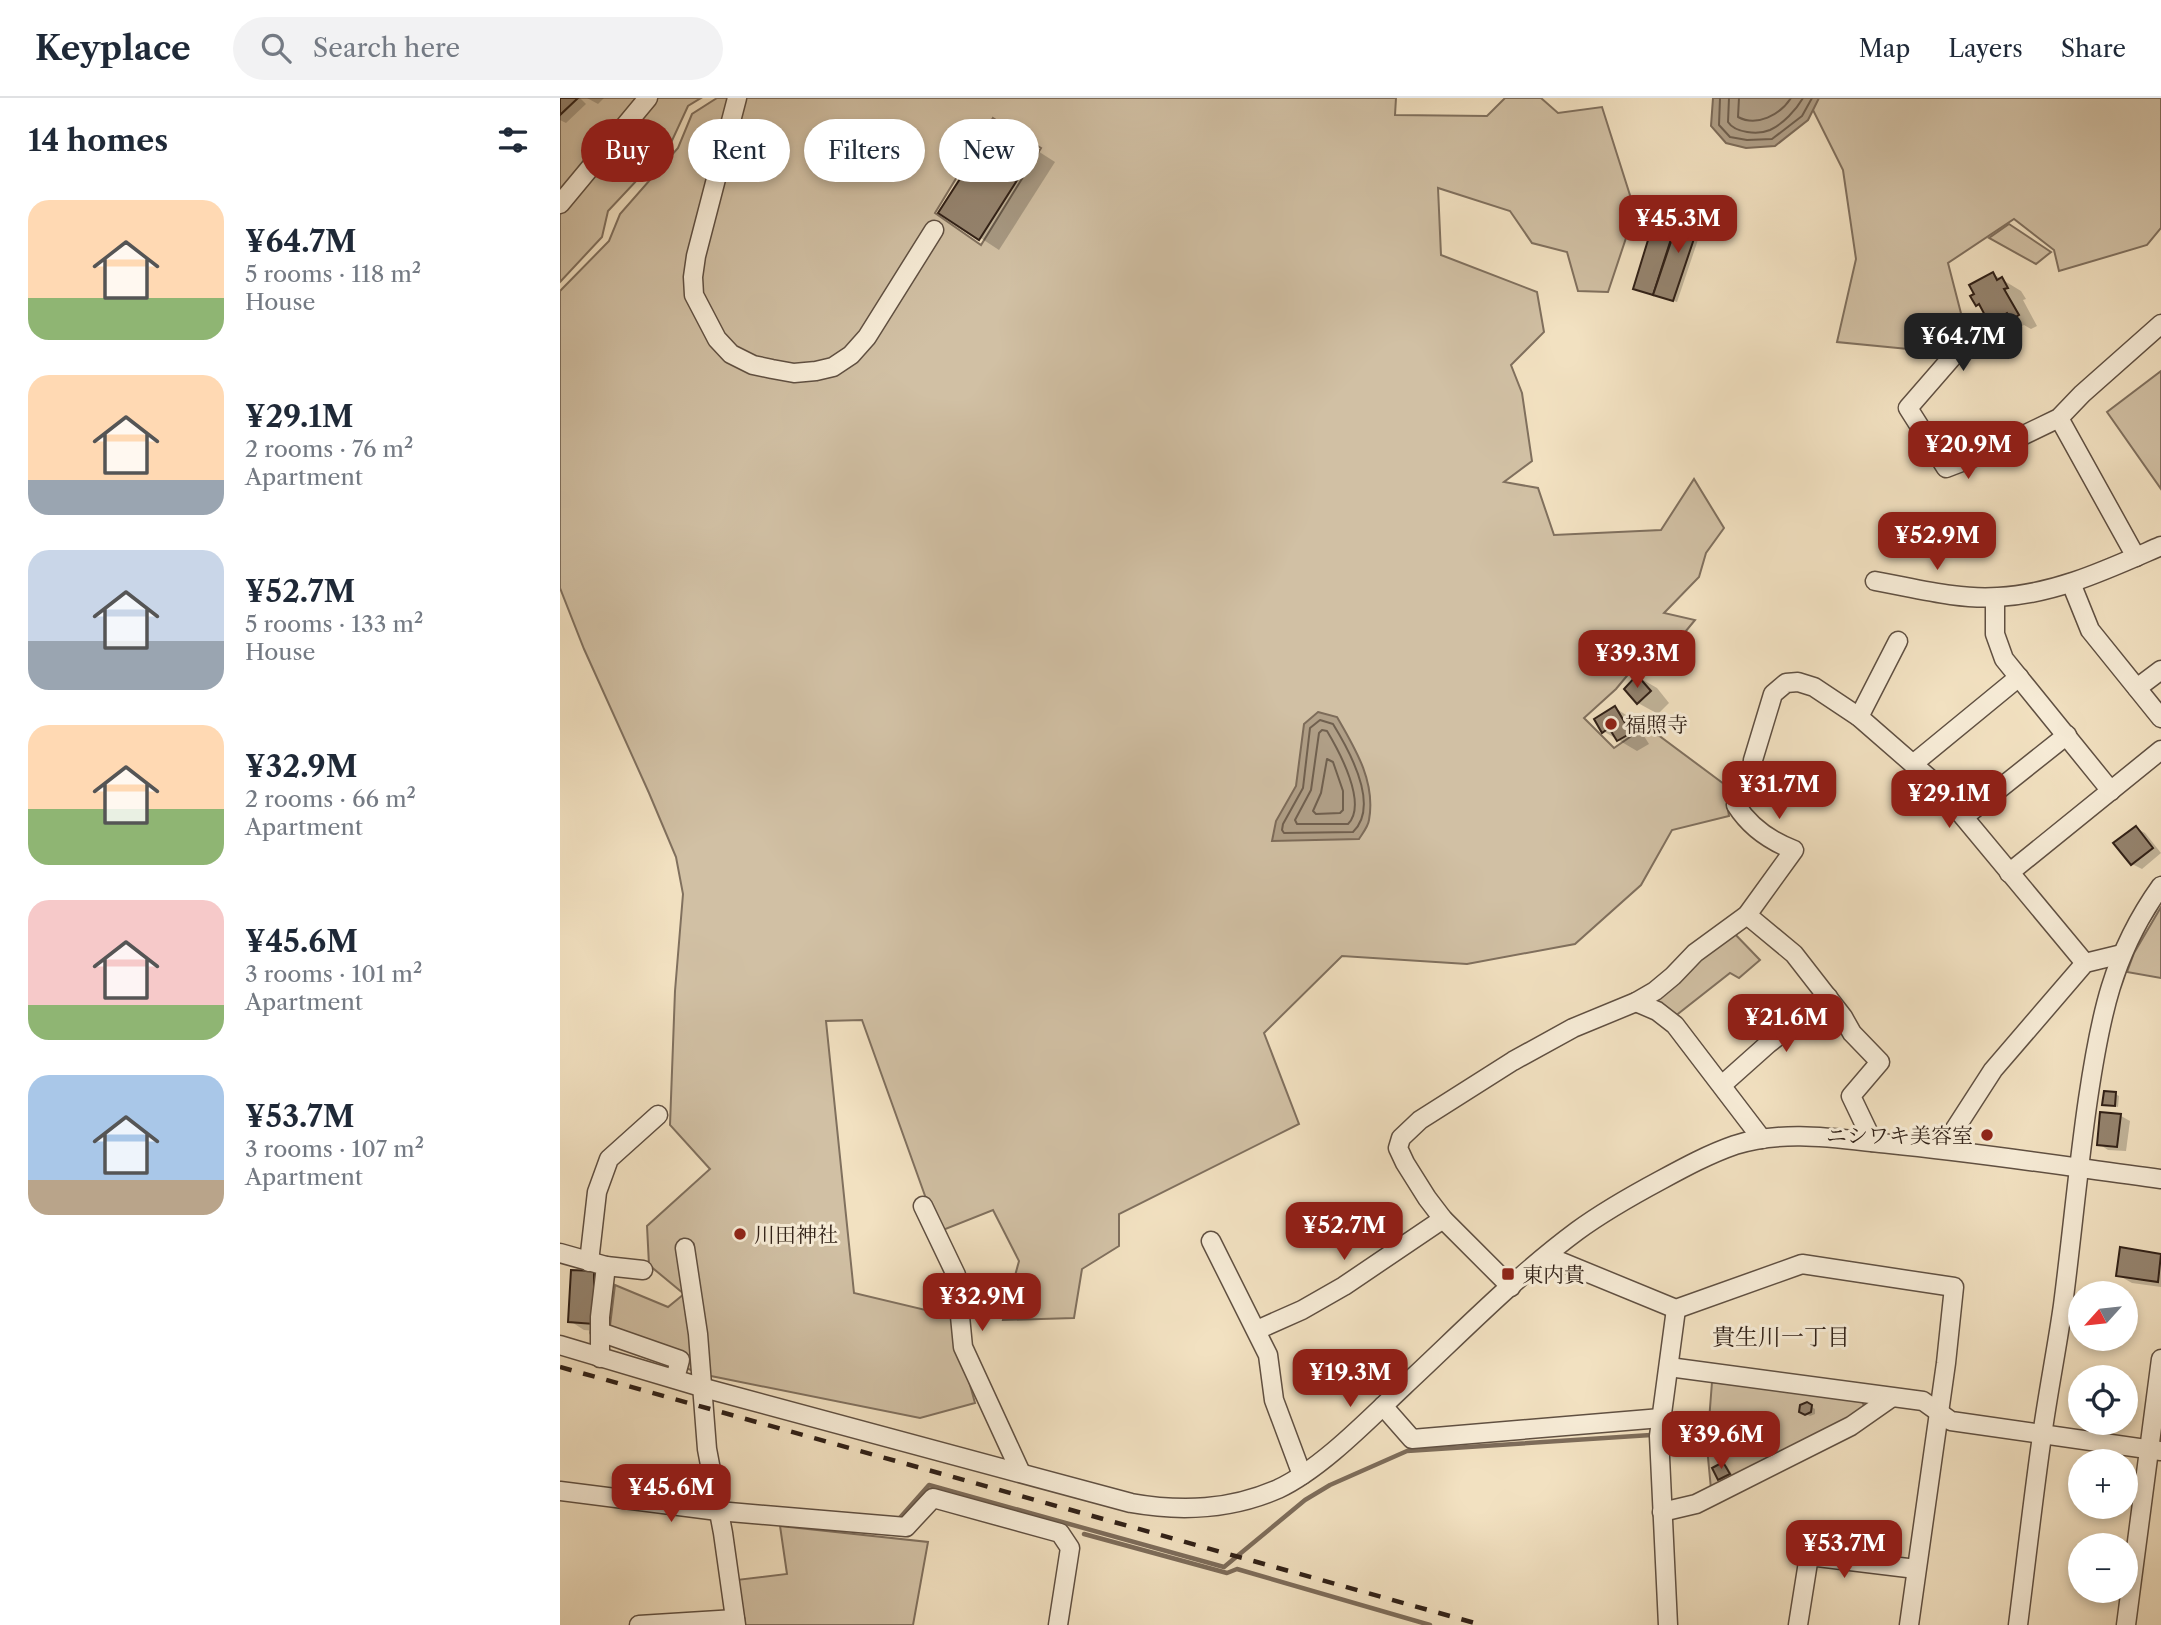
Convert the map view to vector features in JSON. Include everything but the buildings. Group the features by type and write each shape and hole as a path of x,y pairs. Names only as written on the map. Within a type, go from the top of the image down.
{"street":[{"path":"560,204 648,98"},
{"path":"737,98 693,277 694,295 702,314 731,354 753,365 794,373 833,367 851,355 867,337 934,230"},
{"path":"1976,324 1961,347 1908,408 1946,468 1993,450 2059,418 2081,395 2159,333"},
{"path":"2059,418 2136,557"},
{"path":"1875,581 1995,598 2036,593 2071,583 2161,546"},
{"path":"2071,583 2090,631 2161,718"},
{"path":"1995,598 1994,634 1998,648 2111,791"},
{"path":"1859,717 1898,641"},
{"path":"2137,688 2161,670"},
{"path":"1913,764 2019,677"},
{"path":"1511,1287 1443,1219 1405,1163 1398,1148 1401,1138 1420,1120 1513,1061 1573,1028 1636,1002 1655,991 1695,953 1747,915 1794,850 1768,838 1744,818 1736,805 1744,798 1751,780 1753,760 1773,694 1786,683 1798,682 1814,687 1859,717 1937,785 2085,964"},
{"path":"1964,817 2067,735"},
{"path":"2009,873 2161,750"},
{"path":"2018,1625 2099,1029 2122,954 2161,886"},
{"path":"1747,915 1794,954 1852,1033 1880,1062 1851,1096 1873,1142"},
{"path":"1942,1149 1993,1070 2085,964 2122,954"},
{"path":"1722,1085 1768,1044 1828,997"},
{"path":"1636,1002 1657,1011 1675,1025 1762,1139"},
{"path":"600,1358 597,1192 609,1159 657,1115"},
{"path":"560,1345 704,1388 1130,1503 1177,1509 1208,1507 1255,1498 1302,1475 1383,1406 1511,1287 1577,1231 1649,1186 1736,1145 1762,1139 1816,1136 1942,1149 2161,1179"},
{"path":"923,1206 956,1275 963,1347 1021,1473"},
{"path":"1257,1330 1302,1310 1344,1286 1443,1219"},
{"path":"1211,1241 1268,1355 1274,1400 1302,1475"},
{"path":"639,1625 735,1622 723,1533 707,1449 704,1388 685,1248"},
{"path":"560,1253 597,1264 643,1270"},
{"path":"1548,1256 1676,1309 1802,1264 1954,1287 1909,1625"},
{"path":"1668,1625 1659,1436 1676,1309"},
{"path":"600,1332 680,1360 677,1371"},
{"path":"2126,1625 2155,1450 2161,1359"},
{"path":"1669,1367 1923,1401 1951,1421 2155,1450"},
{"path":"1662,1512 1696,1504 1851,1426 1891,1398"},
{"path":"1383,1406 1412,1439 1661,1418"},
{"path":"560,1491 718,1511 905,1527 933,1498 1060,1533 1070,1548 1058,1625"},
{"path":"1798,1625 1809,1556 1916,1569"}],"shaded area":[{"path":"560,98 701,98 688,106 674,136 674,119 581,119 581,182 635,182 608,211 602,237 560,282"},
{"path":"717,98 1396,98 1395,115 1487,116 1505,98 1541,98 1558,113 1602,107 1635,211 1608,292 1578,291 1567,252 1532,243 1510,211 1438,188 1441,255 1537,292 1544,332 1511,365 1522,393 1532,461 1504,482 1538,488 1554,535 1661,530 1694,479 1724,528 1706,553 1699,577 1664,613 1695,620 1667,654 1646,653 1616,689 1584,718 1614,748 1646,726 1724,784 1729,816 1672,830 1641,885 1575,944 1467,964 1342,956 1264,1033 1299,1124 1119,1214 1119,1246 1082,1269 1074,1318 1003,1320 1019,1261 993,1210 938,1232 862,1020 826,1021 854,1293 951,1316 975,1403 920,1418 706,1375 608,1342 615,1285 668,1307 684,1294 649,1265 647,1226 710,1169 670,1125 675,991 683,894 676,857 584,649 560,588 560,291 609,241 620,214 648,182 674,182 674,153 688,124 688,182 790,182 790,119 690,119 692,114"},
{"path":"1807,98 2161,98 2161,228 2147,245 2059,271 2054,250 2014,219 1948,263 1964,325 1908,349 1837,342 1856,259 1843,170"},
{"path":"2009,224 2051,252 2036,264 1989,238"},
{"path":"2161,371 2161,489 2107,412"},
{"path":"2161,907 2161,978 2127,972 2134,953"},
{"path":"1731,930 1760,960 1739,978 1730,973 1674,1017 1650,998"},
{"path":"1712,1382 1862,1401 1865,1408 1846,1423 1711,1489 1707,1447"},
{"path":"780,1526 928,1542 913,1625 743,1625 736,1580 787,1574"}],"water":[{"path":"1713,98 1819,98 1808,120 1775,146 1746,148 1726,143 1711,126"},
{"path":"1318,712 1337,717 1357,753 1367,779 1370,806 1368,823 1359,839 1272,841 1276,821 1296,786 1304,724"}],"waterway":[{"path":"898,1520 929,1485 1224,1567 1305,1500 1330,1485 1407,1451 1651,1435"},
{"path":"1084,1534 1227,1573 1237,1569 1430,1625"}],"railway":[{"path":"560,1367 1482,1625"}],"place":[{"name":"福照寺","path":"1611,724"},
{"name":"ニシワキ美容室","path":"1987,1135"},
{"name":"川田神社","path":"740,1234"},
{"name":"東内貴","path":"1508,1274"}],"district":[{"name":"貴生川一丁目","path":"1781,1337"}]}
